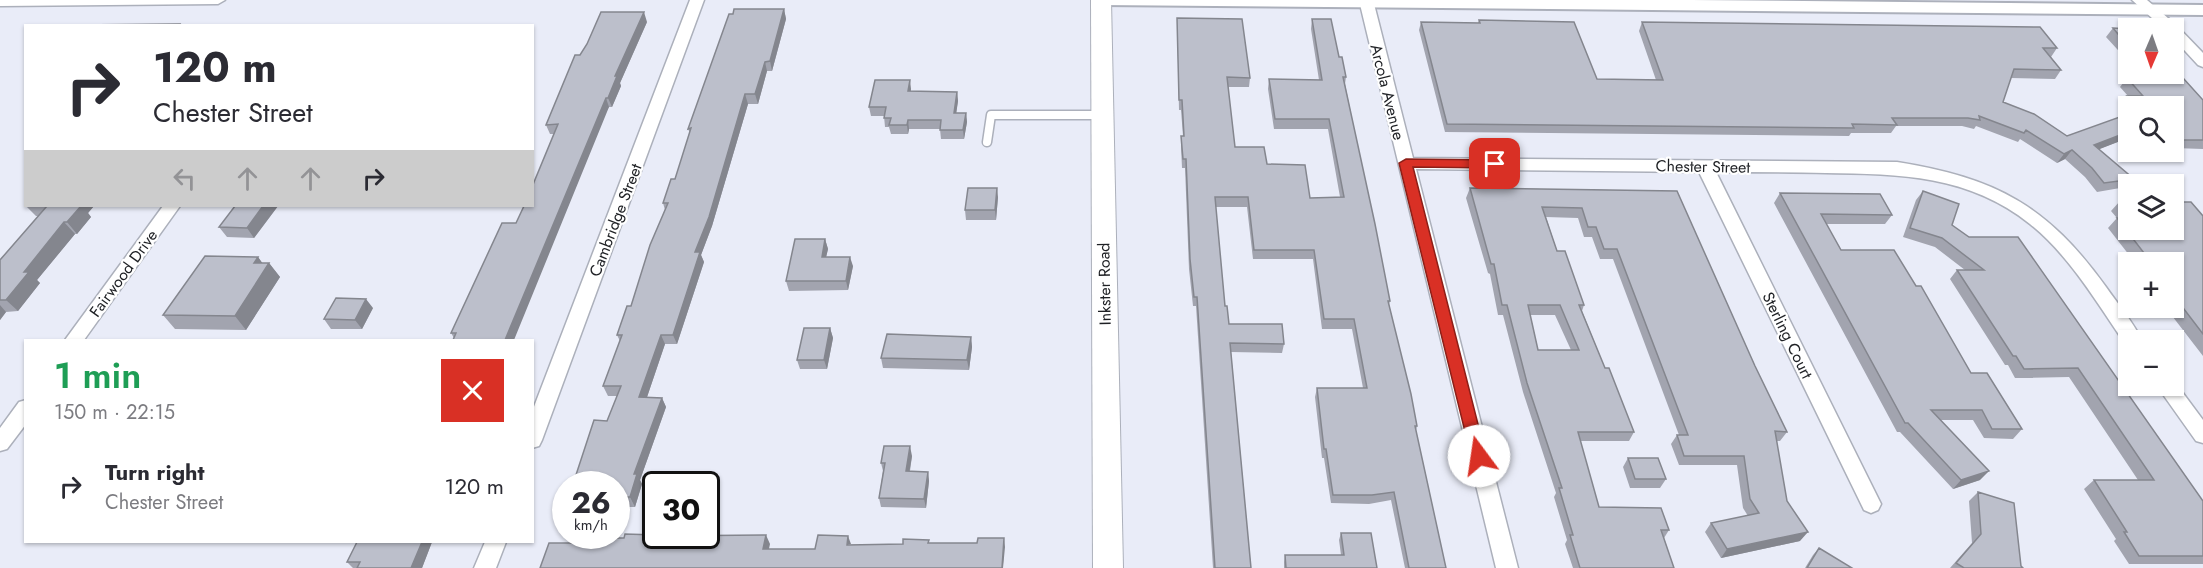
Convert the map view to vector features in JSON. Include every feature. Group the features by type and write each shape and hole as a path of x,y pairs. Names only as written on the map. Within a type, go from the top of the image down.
{"main road":[{"name":"Inkster Road","path":"1100,0 1108,568"}],"street":[{"path":"0,2 218,0"},
{"name":"Cambridge Street","path":"534,435 697,0"},
{"path":"1100,0 2146,5 2203,10"},
{"name":"Arcola Avenue","path":"1366,1 1507,568"},
{"path":"2146,5 2160,18"},
{"path":"2184,42 2203,62"},
{"name":"Chester Street","path":"1406,163 1897,168 1954,178 1996,195 2022,209 2054,235 2125,330"},
{"name":"Sterling Court","path":"1705,166 1871,504"},
{"name":"Fairwood Drive","path":"75,339 171,207"},
{"path":"2174,396 2203,435"},
{"path":"0,443 24,411"},
{"path":"485,568 495,543"}],"lane":[{"path":"987,142 991,115 1102,115"}],"building":[{"path":"734,9 784,9 770,61 765,62 755,94 745,94 709,217 695,252 700,252 673,335 661,335 639,397 662,398 634,474 637,474 630,497 630,471 577,471 594,420 607,421 621,386 603,386 622,335 617,335 627,306 631,306 650,245 668,203 663,203 671,179 675,179 691,128 688,129 729,14 733,14"},
{"path":"601,12 644,12 505,339 453,339 456,333 451,333 502,223 516,223 524,207 534,207 534,182 558,124 546,125 575,55 580,55"},
{"path":"1177,18 1242,19 1250,78 1227,77 1235,147 1264,147 1267,164 1305,165 1310,198 1344,197 1329,119 1275,119 1269,79 1322,80 1312,19 1331,19 1339,57 1342,57 1346,77 1343,77 1375,224 1390,301 1388,301 1411,394 1417,426 1415,426 1446,568 1409,568 1394,492 1372,495 1333,495 1326,449 1324,449 1317,388 1367,388 1354,319 1324,319 1314,250 1254,250 1248,197 1215,197 1225,306 1227,306 1229,324 1282,324 1284,344 1230,343 1251,568 1215,568 1197,297 1194,297 1190,259 1186,159 1183,159 1181,136 1184,136 1182,100 1179,100"},
{"path":"1479,20 1574,22 1597,79 1663,80 1642,22 2040,27 2057,48 2043,48 2061,70 2014,69 2003,102 2034,114 2067,136 2118,118 2118,136 2094,145 2128,174 2118,174 2118,181 2104,183 2092,168 2072,150 2064,154 2026,130 2024,133 1979,116 1980,120 1892,118 1897,125 1852,124 1854,128 1447,124 1421,22 1480,23"},
{"path":"2184,79 2203,100 2203,140 2184,140 2184,96 2143,96 2132,84 2184,84"},
{"path":"875,80 910,80 908,91 957,92 954,113 966,113 963,130 940,130 941,120 908,120 907,125 889,125 891,118 884,118 886,107 869,107"},
{"path":"968,188 997,188 995,210 965,210"},
{"path":"1470,188 1677,191 1787,432 1775,431 1787,501 1808,532 1727,549 1711,523 1759,513 1750,499 1744,456 1684,456 1677,435 1688,435 1617,249 1604,249 1596,227 1588,227 1582,208 1542,207 1557,251 1565,251 1584,305 1579,305 1605,368 1609,368 1634,432 1578,432 1599,507 1661,508 1669,530 1661,530 1674,568 1580,568 1559,488 1562,488 1527,383 1507,305 1502,305 1494,264 1491,264","holes":["1528,305 1560,305 1579,350 1538,350"]},
{"path":"1923,191 1959,204 1952,225 1969,237 2018,237 2118,380 2118,396 2129,396 2203,501 2203,556 2139,556 2124,532 2127,532 2094,480 2154,480 2078,368 2024,369 2016,356 2013,356 1957,270 1984,270 1942,238 1910,228"},
{"path":"1780,193 1880,194 1892,215 1821,214 1841,250 1894,250 1916,286 1921,286 1971,373 1987,373 2022,429 1992,429 1982,410 1931,410 1989,471 1961,480 1908,423 1905,423"},
{"path":"2184,202 2191,202 2203,216 2203,334 2184,309 2184,252 2143,252 2134,240 2184,240"},
{"path":"46,207 80,207 67,222 64,222 24,272 29,272 6,300 0,300 0,260"},
{"path":"234,207 262,207 247,228 219,227"},
{"path":"795,239 825,239 822,257 850,257 846,281 786,281"},
{"path":"205,256 258,257 254,263 269,263 235,316 163,315"},
{"path":"336,298 366,299 355,320 324,319"},
{"path":"804,328 830,328 824,360 797,360"},
{"path":"887,334 971,337 967,360 881,358"},
{"path":"884,446 910,446 906,471 928,472 924,499 879,498 885,463 881,463"},
{"path":"1628,458 1658,458 1666,479 1635,479"},
{"path":"1978,492 2014,503 2023,568 1964,568 1956,563 1981,534"},
{"path":"1341,533 1371,533 1377,568 1286,568 1285,555 1344,555"},
{"path":"630,534 642,535 642,549 720,549 720,535 766,535 763,549 815,549 818,535 848,536 847,545 903,544 903,539 929,540 928,543 977,543 978,538 1004,538 1002,568 540,568 549,543 552,543 552,549 630,549"},
{"path":"356,543 422,543 411,568 357,568 360,562 347,562"},
{"path":"1819,548 1852,568 1807,568"}],"route":[{"path":"1479,456 1406,163 1495,164"}]}
